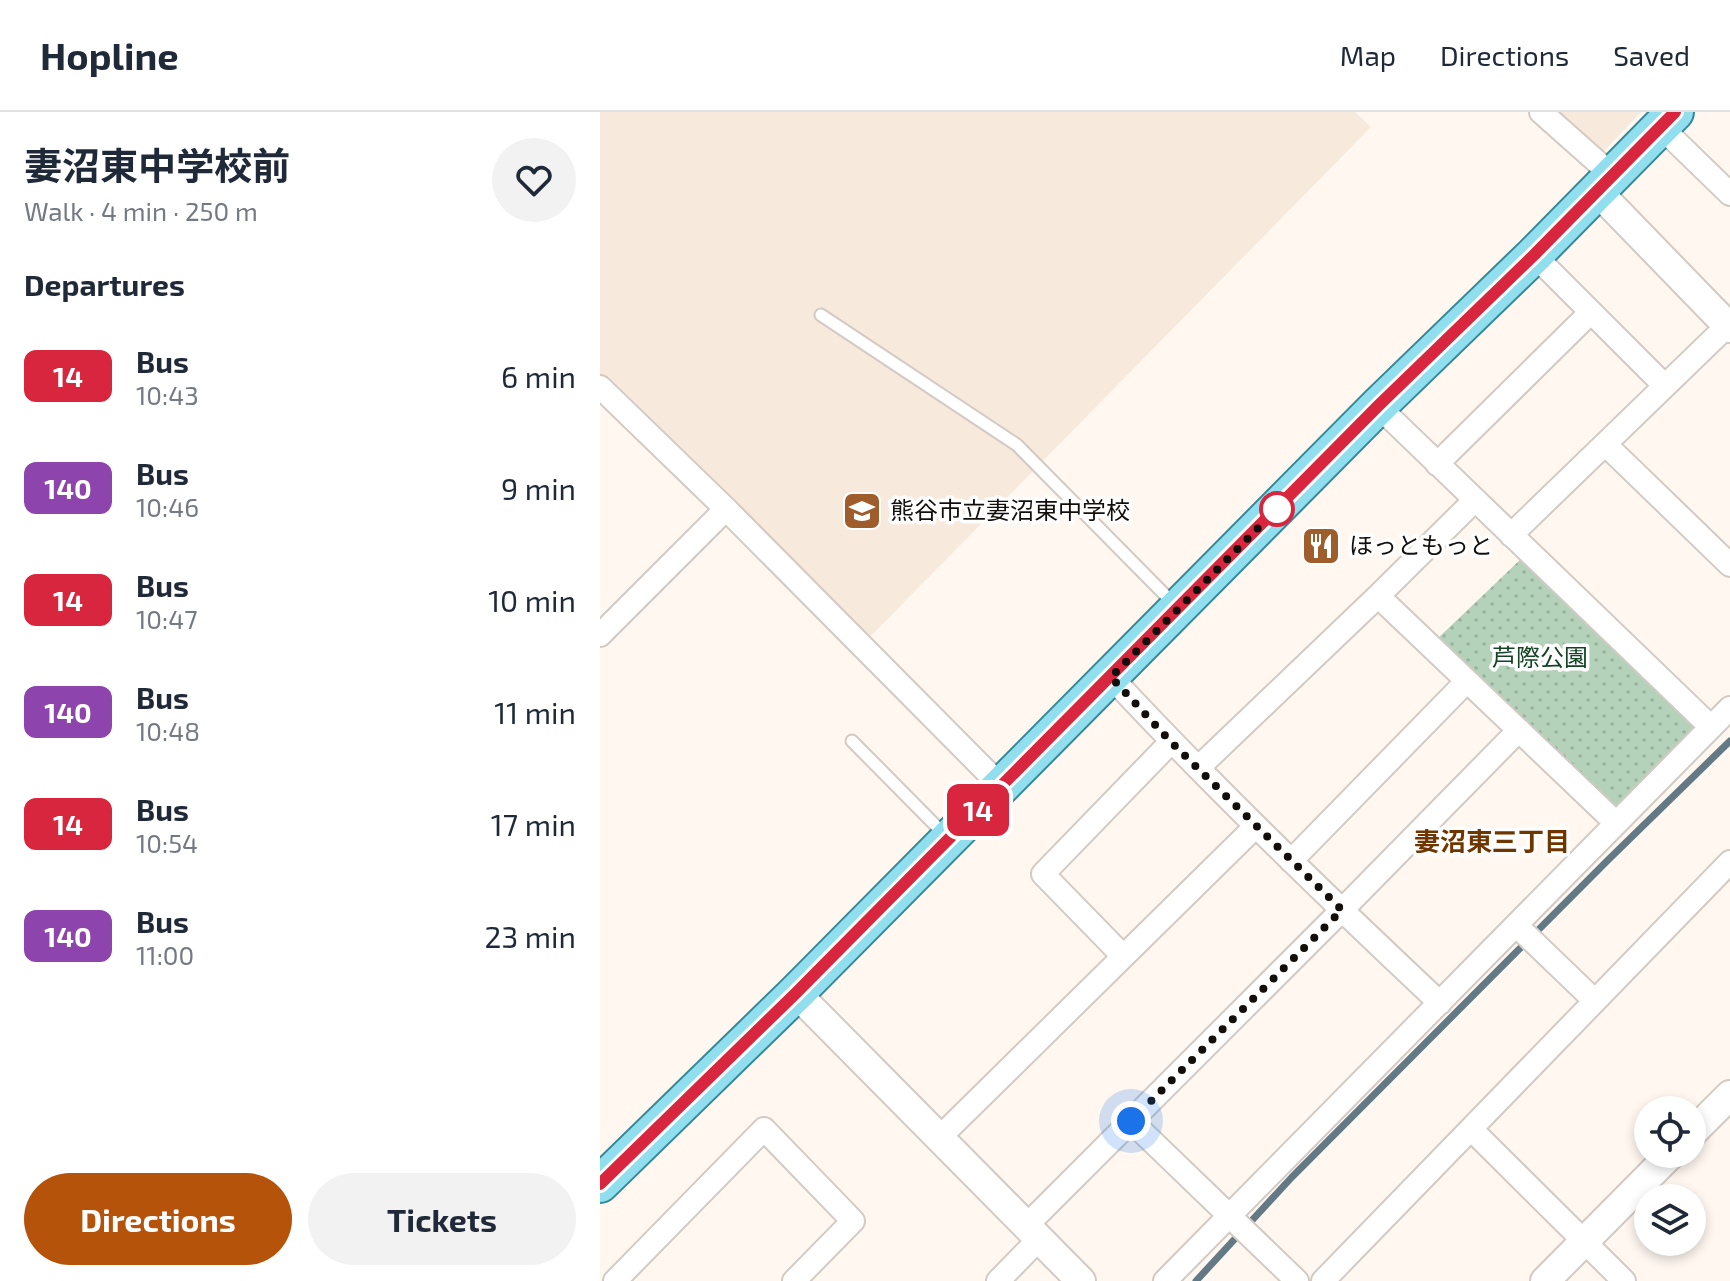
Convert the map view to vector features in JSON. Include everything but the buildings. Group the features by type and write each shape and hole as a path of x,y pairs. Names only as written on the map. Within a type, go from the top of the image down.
{"main road":[{"path":"600,1184 796,993 1378,406 1534,255 1668,119"}],"street":[{"path":"1511,535 1729,327 1541,112"},
{"path":"1668,119 1730,194"},
{"path":"1534,255 1665,386"},
{"path":"1437,464 1591,312"},
{"path":"600,387 1001,786"},
{"path":"1378,406 1711,727"},
{"path":"1605,444 1730,565"},
{"path":"1198,768 1475,500"},
{"path":"600,635 726,509"},
{"path":"1378,596 1616,823"},
{"path":"1111,677 1171,742 1291,861 1440,1003"},
{"path":"1291,861 1467,681"},
{"path":"1165,1281 1730,708"},
{"path":"998,1281 1033,1232 1131,1121 1519,730"},
{"path":"1123,956 1043,874 1171,742"},
{"path":"939,1138 1256,826"},
{"path":"1323,1281 1728,869"},
{"path":"1516,925 1595,1001"},
{"path":"796,993 1081,1281"},
{"path":"1706,1119 1730,1095"},
{"path":"1131,1121 1297,1281"},
{"path":"615,1281 764,1129 853,1221 794,1281"},
{"path":"1471,1129 1624,1281"},
{"path":"1545,1281 1657,1168"},
{"path":"600,1273 607,1281"}],"lane":[{"path":"821,315 1017,445 1178,608"},
{"path":"852,741 949,839"}],"shaded area":[{"name":"熊谷市立妻沼東中学校","path":"600,112 1355,112 1371,127 862,645 600,376"},
{"path":"1550,112 1641,112 1603,152 1593,151"}],"green space":[{"name":"芦際公園","path":"1523,557 1699,731 1617,812 1435,641"}],"waterway":[{"path":"1196,1281 1292,1177 1730,741"}],"bus line":[{"name":"14","path":"600,1184 796,993 1378,406 1534,255 1675,112"}],"place":[{"name":"熊谷市立妻沼東中学校","path":"862,511"},
{"name":"ほっともっと","path":"1321,546"}],"district":[{"name":"妻沼東三丁目","path":"1492,842"}],"route":[{"path":"1131,1121 1342,910 1171,742 1111,677 1277,509"}]}
